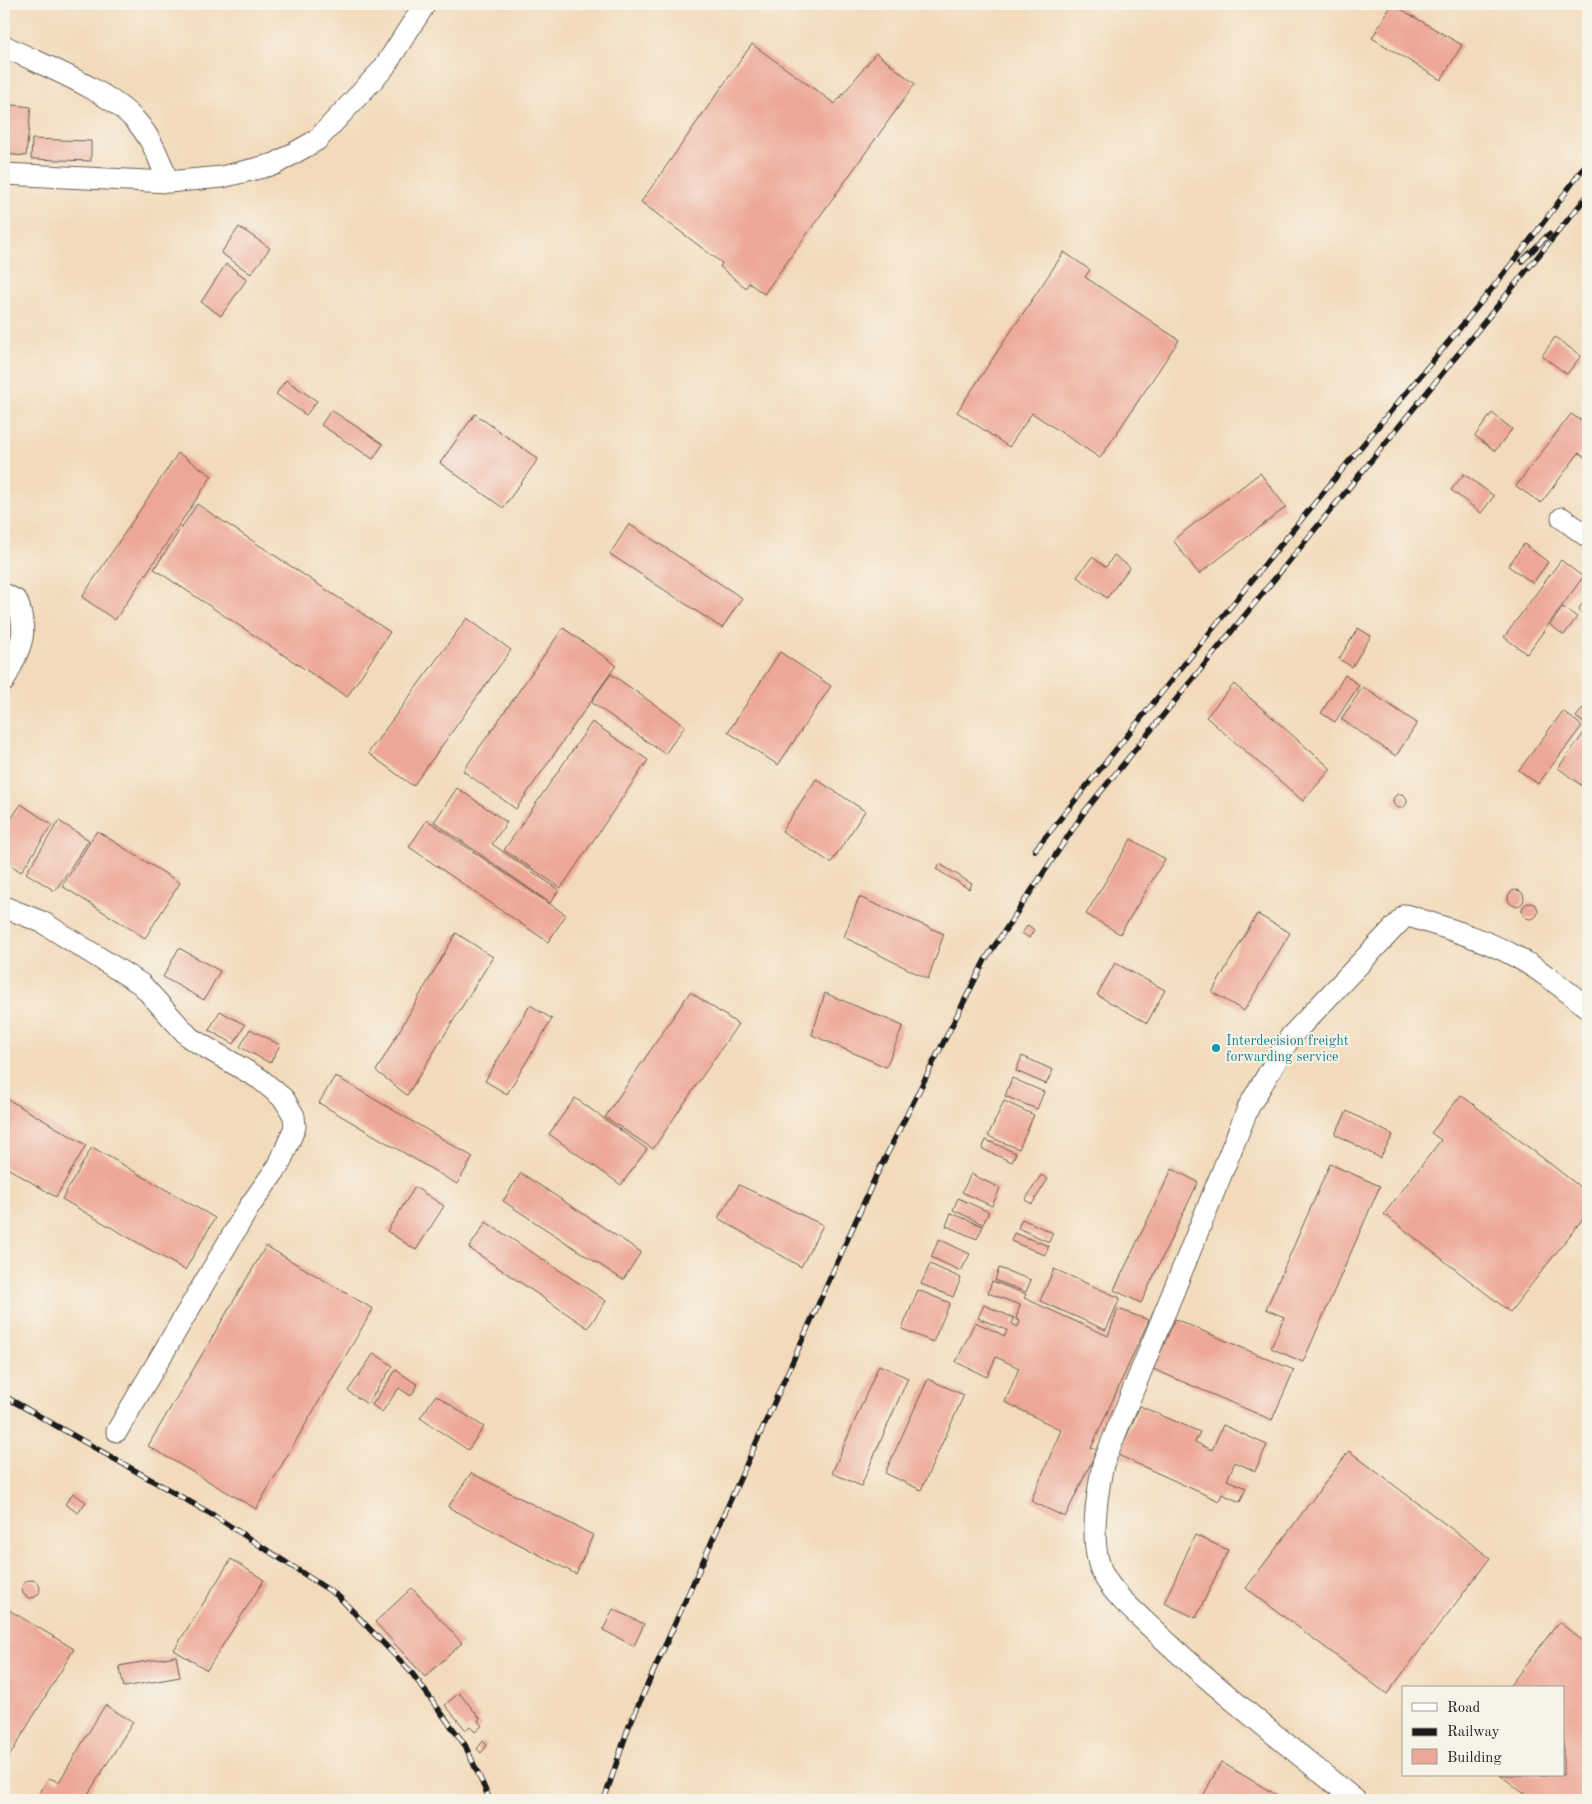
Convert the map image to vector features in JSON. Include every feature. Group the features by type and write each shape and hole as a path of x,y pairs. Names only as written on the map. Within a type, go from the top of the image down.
{"street":[{"path":"4,174 168,182 222,177 275,164 317,140 382,70 424,4"},
{"path":"4,46 93,90 126,112 150,140 168,182"},
{"path":"1562,518 1588,537"},
{"path":"4,594 16,601 23,619 23,633 19,651 4,681"},
{"path":"4,907 42,922 141,984 190,1038 260,1079 284,1099 294,1116 295,1127 279,1165 249,1207 117,1431"},
{"path":"1356,1800 1201,1675 1122,1600 1103,1575 1096,1546 1095,1521 1103,1464 1249,1106 1291,1036 1406,915 1482,940 1514,955 1538,970 1588,1008"}],"building":[{"path":"1392,4 1462,45 1441,80 1372,38"},
{"path":"752,44 835,104 876,53 915,84 764,294 749,283 746,288 720,267 722,263 641,202"},
{"path":"4,104 31,107 26,156 4,154"},
{"path":"32,139 91,141 91,161 31,159"},
{"path":"239,227 270,248 251,274 221,253"},
{"path":"1064,252 1090,270 1085,277 1179,340 1100,458 1032,413 1009,447 957,412"},
{"path":"226,264 247,279 221,316 201,302"},
{"path":"1555,337 1581,356 1567,374 1542,356"},
{"path":"286,380 317,401 306,415 276,394"},
{"path":"331,410 383,444 373,459 321,425"},
{"path":"1492,413 1512,429 1495,451 1475,436"},
{"path":"475,414 538,459 503,508 440,463"},
{"path":"1571,414 1588,425 1588,460 1579,453 1541,503 1516,486"},
{"path":"178,453 212,476 115,620 82,597"},
{"path":"1260,473 1286,507 1199,574 1173,540"},
{"path":"1464,474 1494,496 1481,513 1451,490"},
{"path":"197,504 390,632 347,697 154,569"},
{"path":"629,524 742,598 722,628 610,554"},
{"path":"1524,544 1548,562 1533,583 1508,566"},
{"path":"1114,555 1130,567 1107,598 1077,577 1092,557 1106,567"},
{"path":"1561,560 1583,577 1527,654 1504,637"},
{"path":"1585,601 1588,601 1588,618 1580,612 1579,608"},
{"path":"1563,607 1577,617 1564,635 1550,625"},
{"path":"467,618 511,650 413,786 368,753"},
{"path":"563,628 616,665 516,809 463,771"},
{"path":"1358,628 1371,636 1352,667 1339,659"},
{"path":"780,652 831,686 778,765 728,732"},
{"path":"611,674 685,726 665,754 591,702"},
{"path":"1345,675 1359,685 1335,722 1321,713"},
{"path":"1234,684 1331,769 1303,801 1206,717"},
{"path":"1363,687 1417,723 1396,756 1341,719"},
{"path":"1588,704 1588,726 1576,717"},
{"path":"1563,711 1582,726 1538,784 1519,770"},
{"path":"592,722 648,760 561,888 504,850"},
{"path":"1588,730 1588,790 1558,768"},
{"path":"816,779 865,811 831,863 782,831"},
{"path":"457,788 507,822 492,844 559,890 550,903 434,822"},
{"path":"1397,794 1403,794 1407,801 1403,808 1397,808 1393,804 1393,798"},
{"path":"21,804 52,825 21,872 4,860 4,830"},
{"path":"427,820 566,915 548,942 409,847"},
{"path":"59,821 89,840 55,891 26,873"},
{"path":"97,831 180,883 145,938 62,886"},
{"path":"1131,839 1165,859 1120,934 1086,914"},
{"path":"940,864 972,884 969,889 936,869"},
{"path":"1516,890 1524,898 1516,906 1508,898"},
{"path":"859,897 944,934 928,979 844,937"},
{"path":"1530,903 1536,905 1538,911 1536,917 1530,919 1524,917 1522,911 1524,905"},
{"path":"1257,914 1290,933 1244,1011 1212,992"},
{"path":"1028,925 1034,930 1029,938 1022,933"},
{"path":"456,933 493,957 407,1095 376,1071"},
{"path":"179,948 220,971 204,1000 163,977"},
{"path":"1115,963 1165,990 1147,1023 1097,995"},
{"path":"690,992 738,1024 653,1149 605,1117"},
{"path":"825,993 903,1026 886,1067 812,1035"},
{"path":"530,1005 552,1019 507,1094 485,1081"},
{"path":"220,1011 245,1025 234,1044 209,1030"},
{"path":"250,1029 280,1045 270,1063 240,1047"},
{"path":"1022,1056 1053,1070 1046,1084 1016,1071"},
{"path":"335,1076 473,1157 457,1184 319,1103"},
{"path":"1012,1078 1044,1092 1037,1109 1005,1096"},
{"path":"1461,1095 1588,1193 1588,1212 1510,1312 1384,1214 1441,1140 1431,1133"},
{"path":"4,1097 86,1145 56,1197 4,1166"},
{"path":"575,1098 647,1149 621,1185 549,1134"},
{"path":"1004,1101 1034,1115 1019,1149 988,1136"},
{"path":"1347,1111 1393,1135 1380,1158 1335,1134"},
{"path":"986,1140 1016,1153 1012,1162 982,1149"},
{"path":"92,1147 215,1218 185,1270 62,1199"},
{"path":"1330,1164 1380,1186 1303,1362 1271,1348 1284,1317 1266,1309"},
{"path":"1172,1169 1198,1182 1141,1303 1114,1290"},
{"path":"521,1173 641,1252 623,1280 503,1201"},
{"path":"971,1174 1000,1188 992,1206 962,1192"},
{"path":"1041,1175 1048,1179 1032,1204 1025,1200"},
{"path":"739,1185 823,1225 801,1267 718,1218"},
{"path":"415,1187 444,1206 416,1250 387,1231"},
{"path":"958,1198 989,1212 983,1224 953,1210"},
{"path":"951,1213 983,1226 977,1239 946,1226"},
{"path":"1022,1219 1053,1233 1049,1242 1018,1228"},
{"path":"486,1222 606,1301 588,1328 469,1248"},
{"path":"1014,1233 1049,1246 1045,1255 1011,1241"},
{"path":"939,1239 970,1254 961,1271 931,1257"},
{"path":"266,1246 373,1309 256,1509 148,1446"},
{"path":"930,1264 961,1278 953,1297 921,1284"},
{"path":"999,1268 1031,1280 1026,1292 995,1280"},
{"path":"1054,1269 1120,1298 1106,1330 1040,1301"},
{"path":"992,1281 1026,1294 1024,1298 1108,1336 1118,1309 1149,1320 1091,1448 1097,1450 1065,1517 1031,1501 1061,1430 1005,1402 1019,1368 996,1357 987,1377 956,1362 975,1322 1005,1336 1007,1330 978,1318 984,1305 1014,1318 1012,1324 1018,1327 1020,1321 1016,1319 1020,1305 988,1293"},
{"path":"918,1290 950,1303 933,1342 902,1329"},
{"path":"1175,1319 1294,1370 1272,1420 1153,1369"},
{"path":"374,1353 393,1366 367,1404 348,1391"},
{"path":"879,1365 908,1378 861,1486 832,1473"},
{"path":"396,1370 418,1385 411,1396 399,1388 382,1412 372,1405"},
{"path":"928,1379 964,1395 921,1490 885,1473"},
{"path":"436,1395 484,1427 468,1450 420,1418"},
{"path":"1140,1406 1200,1432 1195,1442 1212,1450 1223,1425 1267,1445 1255,1471 1235,1462 1227,1480 1246,1488 1240,1502 1222,1494 1219,1501 1118,1455"},
{"path":"1349,1451 1490,1558 1387,1694 1246,1588"},
{"path":"471,1473 593,1535 576,1574 448,1507"},
{"path":"73,1493 86,1502 78,1513 65,1504"},
{"path":"1195,1535 1228,1550 1196,1618 1164,1603"},
{"path":"231,1559 264,1580 207,1670 174,1650"},
{"path":"31,1580 37,1583 40,1589 37,1595 31,1598 25,1595 22,1589 25,1583"},
{"path":"412,1588 462,1643 425,1677 375,1622"},
{"path":"4,1607 74,1649 4,1765"},
{"path":"613,1609 644,1624 634,1646 603,1630"},
{"path":"1559,1622 1588,1645 1588,1800 1532,1800 1501,1776 1564,1776 1564,1686 1510,1686"},
{"path":"176,1656 180,1677 124,1687 119,1666"},
{"path":"459,1693 480,1718 478,1721 482,1726 475,1732 470,1726 466,1730 445,1705"},
{"path":"105,1705 133,1722 85,1799 87,1800 35,1800 49,1778 59,1782"},
{"path":"483,1741 487,1745 481,1753 477,1749"},
{"path":"1221,1762 1285,1800 1201,1800"}],"railway":[{"path":"1035,850 1291,532 1494,286 1588,161"},
{"path":"604,1800 629,1726 875,1178 985,960 1085,811 1588,195"},
{"path":"1522,261 1549,234"},
{"path":"4,1396 213,1515 338,1596 411,1672 465,1745 490,1800"}],"place":[{"name":"Interdecision freight forwarding service","path":"1216,1048"}]}
